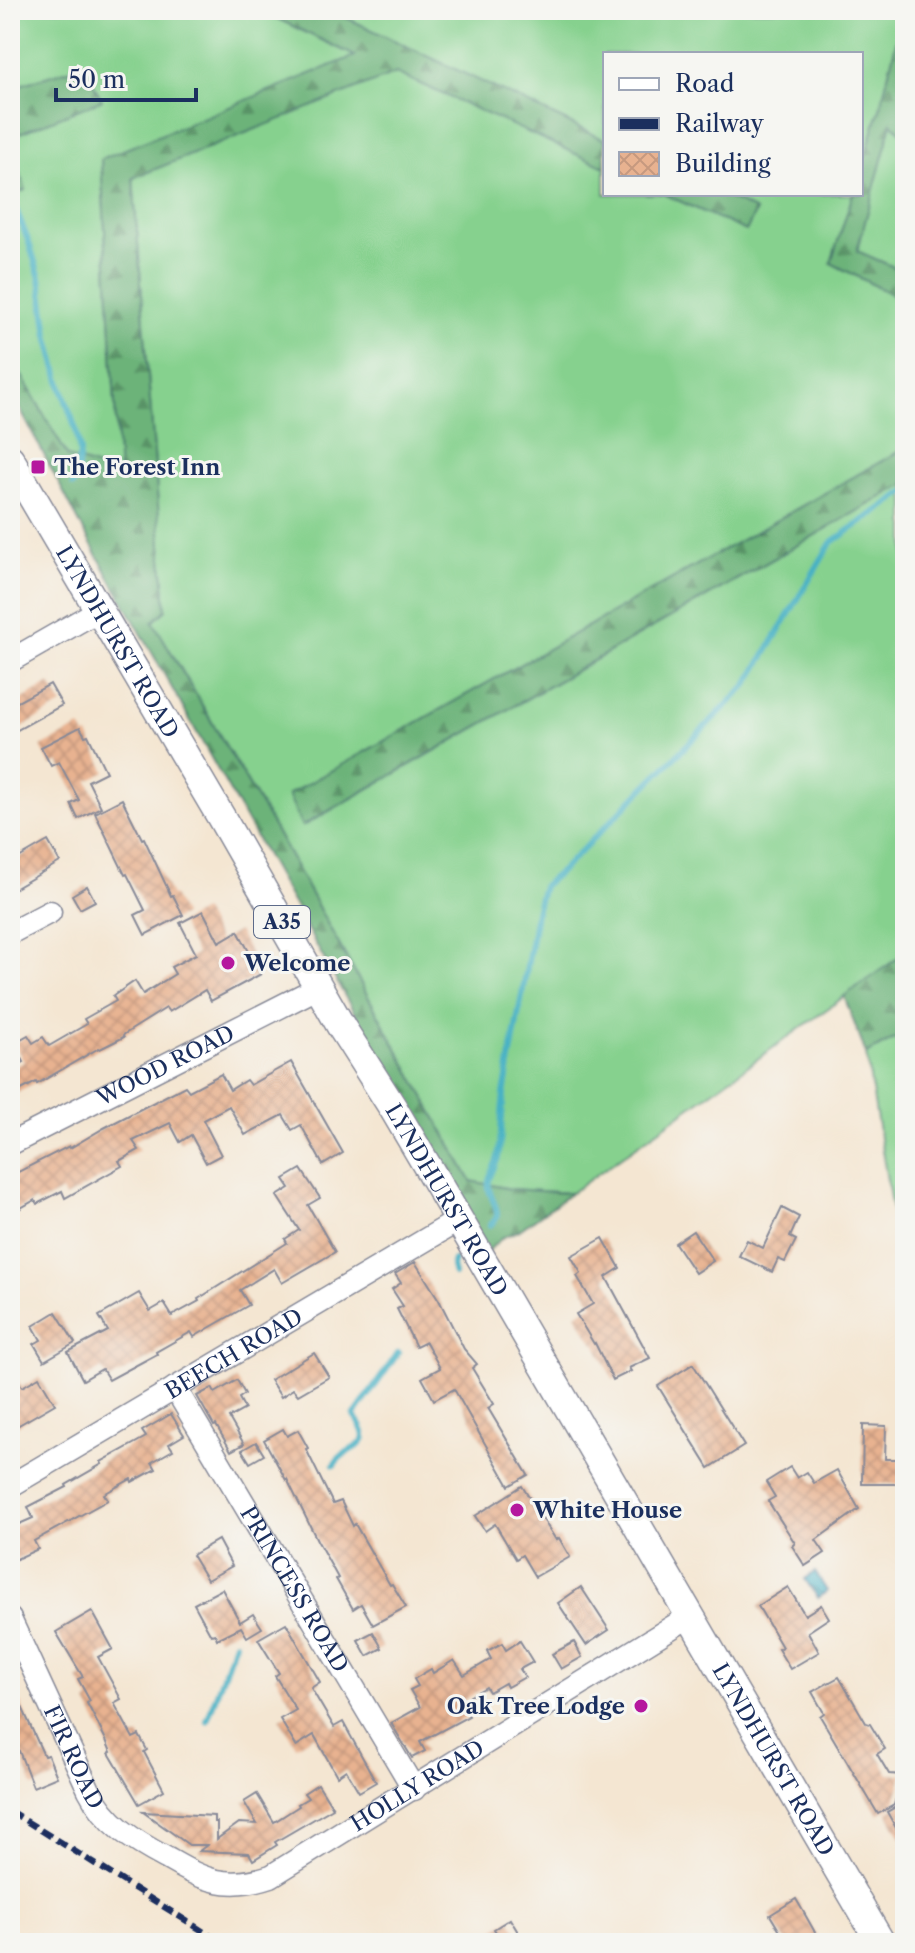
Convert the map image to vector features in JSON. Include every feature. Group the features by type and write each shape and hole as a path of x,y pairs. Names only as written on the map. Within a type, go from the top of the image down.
{"main road":[{"name":"LYNDHURST ROAD","path":"10,459 459,1220 877,1942"}],"street":[{"path":"10,661 99,610"},
{"path":"16,922 50,912"},
{"name":"WOOD ROAD","path":"10,1144 319,987"},
{"name":"BEECH ROAD","path":"10,1486 459,1220"},
{"name":"PRINCESS ROAD","path":"175,1388 414,1789"},
{"name":"HOLLY ROAD","path":"132,1840 197,1875 218,1881 254,1882 271,1876 690,1616"},
{"name":"FIR ROAD","path":"10,1619 92,1796 105,1816 132,1840"}],"green space":[{"path":"31,10 259,10 356,56 101,160 119,475 68,457 10,355 10,196 25,190 10,137 101,100 84,66 10,88 10,19"},
{"path":"259,10 330,10 603,139 603,166 396,73 133,178 166,610 153,622 274,828 471,1181 511,1189 571,1193 518,1231 503,1237 488,1251 86,535 10,390 10,355 68,457 119,474 101,159 355,56"},
{"path":"330,10 904,10 880,109 863,163 863,52 603,52 603,139"},
{"path":"904,10 905,136 892,123 857,251 905,272 905,301 831,263 852,196 863,196 863,163 880,109"},
{"path":"84,65 102,100 10,137 10,88"},
{"path":"396,73 603,166 603,196 668,196 746,231 756,211 725,196 852,196 831,263 905,301 905,448 288,795 303,826 905,484 905,953 571,1193 511,1189 471,1181 274,828 153,621 166,610 133,177"},
{"path":"892,122 905,136 905,272 857,251"},
{"path":"10,145 26,190 10,196"},
{"path":"668,196 725,196 756,211 746,231"},
{"path":"905,448 905,484 302,826 288,795"},
{"path":"905,953 905,1033 866,1054 844,996"},
{"path":"905,1033 905,1288 866,1054"}],"water":[{"path":"815,1572 827,1591 818,1598 805,1579"}],"building":[{"path":"50,684 62,705 10,734 10,706"},
{"path":"80,727 85,736 88,735 106,772 88,781 101,807 78,819 71,804 79,800 59,762 51,766 41,747"},
{"path":"122,799 183,915 145,935 135,915 145,910 95,813"},
{"path":"48,841 60,862 10,891 10,863"},
{"path":"87,886 95,901 80,909 72,895"},
{"path":"203,911 219,942 238,931 261,974 211,1001 205,990 169,1012 166,1008 124,1037 10,1096 10,1069 24,1062 14,1043 28,1035 33,1043 43,1037 49,1046 87,1024 84,1019 116,1001 113,996 135,981 143,994 175,974 171,967 196,954 180,923"},
{"path":"291,1062 343,1153 323,1165 301,1125 292,1130 283,1115 245,1135 229,1106 203,1120 221,1155 206,1163 191,1135 180,1142 170,1123 133,1141 139,1150 119,1161 122,1166 65,1198 62,1191 37,1204 35,1200 10,1214 10,1176 70,1148 185,1086 189,1091 221,1074 230,1090 246,1080 250,1085"},
{"path":"301,1169 320,1198 308,1205 335,1252 282,1283 274,1269 240,1290 249,1305 194,1337 191,1332 109,1380 102,1369 83,1380 68,1352 108,1331 99,1316 139,1293 150,1311 164,1303 172,1316 287,1243 285,1239 299,1230 277,1196 290,1188 284,1179"},
{"path":"782,1208 799,1217 790,1237 796,1240 785,1262 778,1259 772,1272 739,1256 747,1240 763,1248"},
{"path":"693,1231 713,1261 695,1273 675,1243"},
{"path":"603,1238 620,1268 606,1277 650,1358 613,1380 576,1314 593,1304 577,1276 581,1273 571,1256"},
{"path":"415,1262 464,1349 477,1364 472,1368 494,1404 488,1408 528,1475 509,1486 454,1389 434,1400 422,1378 440,1368 426,1342 416,1347 397,1309 403,1306 392,1289 401,1283 395,1274"},
{"path":"56,1312 75,1343 44,1361 34,1344 41,1340 33,1326"},
{"path":"314,1353 329,1377 298,1395 293,1389 281,1397 270,1380"},
{"path":"693,1364 744,1446 709,1468 658,1386"},
{"path":"10,1368 22,1387 39,1377 55,1404 10,1430"},
{"path":"237,1380 245,1394 239,1398 245,1409 229,1418 244,1444 231,1451 197,1396 212,1388 215,1393"},
{"path":"171,1414 184,1435 169,1444 173,1450 152,1462 156,1469 104,1494 108,1500 34,1541 38,1549 10,1562 10,1528 33,1518 28,1507 67,1487 101,1462 146,1437 142,1431"},
{"path":"863,1425 886,1426 885,1459 900,1459 899,1484 862,1484"},
{"path":"283,1429 287,1436 298,1430 333,1504 341,1501 353,1526 355,1524 406,1607 373,1625 361,1604 353,1609 264,1440"},
{"path":"256,1442 264,1455 250,1463 242,1450"},
{"path":"790,1467 797,1478 807,1472 814,1483 837,1470 859,1509 816,1540 825,1553 805,1566 792,1546 795,1543 768,1501 775,1497 766,1482"},
{"path":"522,1486 570,1557 535,1577 522,1555 516,1559 495,1524 485,1531 475,1516"},
{"path":"218,1540 232,1566 207,1580 192,1555"},
{"path":"581,1587 609,1630 586,1645 558,1603"},
{"path":"788,1587 805,1615 821,1605 829,1618 808,1632 819,1652 790,1669 778,1649 782,1647 758,1606"},
{"path":"222,1589 240,1622 253,1614 262,1628 247,1637 241,1627 217,1639 215,1634 211,1635 194,1604"},
{"path":"92,1611 113,1649 98,1657 121,1699 114,1703 133,1738 139,1735 147,1750 144,1752 164,1790 139,1804 109,1753 106,1740 87,1703 90,1701 78,1679 83,1677 56,1632"},
{"path":"286,1623 320,1682 311,1688 334,1727 343,1722 376,1782 359,1792 346,1770 337,1776 314,1735 296,1746 280,1719 296,1710 275,1676 279,1673 258,1639"},
{"path":"373,1632 382,1648 367,1656 358,1640"},
{"path":"520,1641 533,1662 520,1669 525,1677 489,1692 486,1687 460,1702 469,1716 420,1742 425,1751 412,1758 391,1723 420,1707 410,1690 418,1686 414,1679 431,1669 433,1673 454,1660 464,1675 491,1659 487,1651 502,1643 506,1650"},
{"path":"574,1642 582,1657 561,1669 552,1654"},
{"path":"839,1677 885,1749 877,1754 889,1774 903,1775 894,1805 878,1814 820,1716 824,1713 812,1692"},
{"path":"10,1680 44,1756 48,1755 57,1777 33,1787 19,1751 15,1753 10,1742"},
{"path":"318,1784 333,1808 275,1842 277,1845 253,1860 249,1853 199,1851 207,1845 189,1845 143,1812 214,1816 217,1839 239,1823 257,1824 244,1802 257,1794 274,1822 299,1806 308,1798 304,1793"},
{"path":"905,1802 905,1844 887,1812"},
{"path":"796,1899 821,1943 787,1943 770,1915"},
{"path":"510,1919 521,1937 511,1943 503,1943 494,1929"}],"waterway":[{"path":"10,194 40,278 48,335 76,430 80,452 73,485"},
{"path":"490,1225 495,1220 497,1210 489,1180 498,1157 504,1095 543,886 747,685 831,543 905,492"},
{"path":"454,1260 454,1274"},
{"path":"334,1465 363,1441 364,1435 354,1416 398,1353"},
{"path":"207,1721 235,1642"}],"railway":[{"path":"10,1811 222,1943"}],"place":[{"name":"The Forest Inn","path":"38,467"},
{"name":"Welcome","path":"228,963"},
{"name":"White House","path":"517,1510"},
{"name":"Oak Tree Lodge","path":"641,1706"}]}
